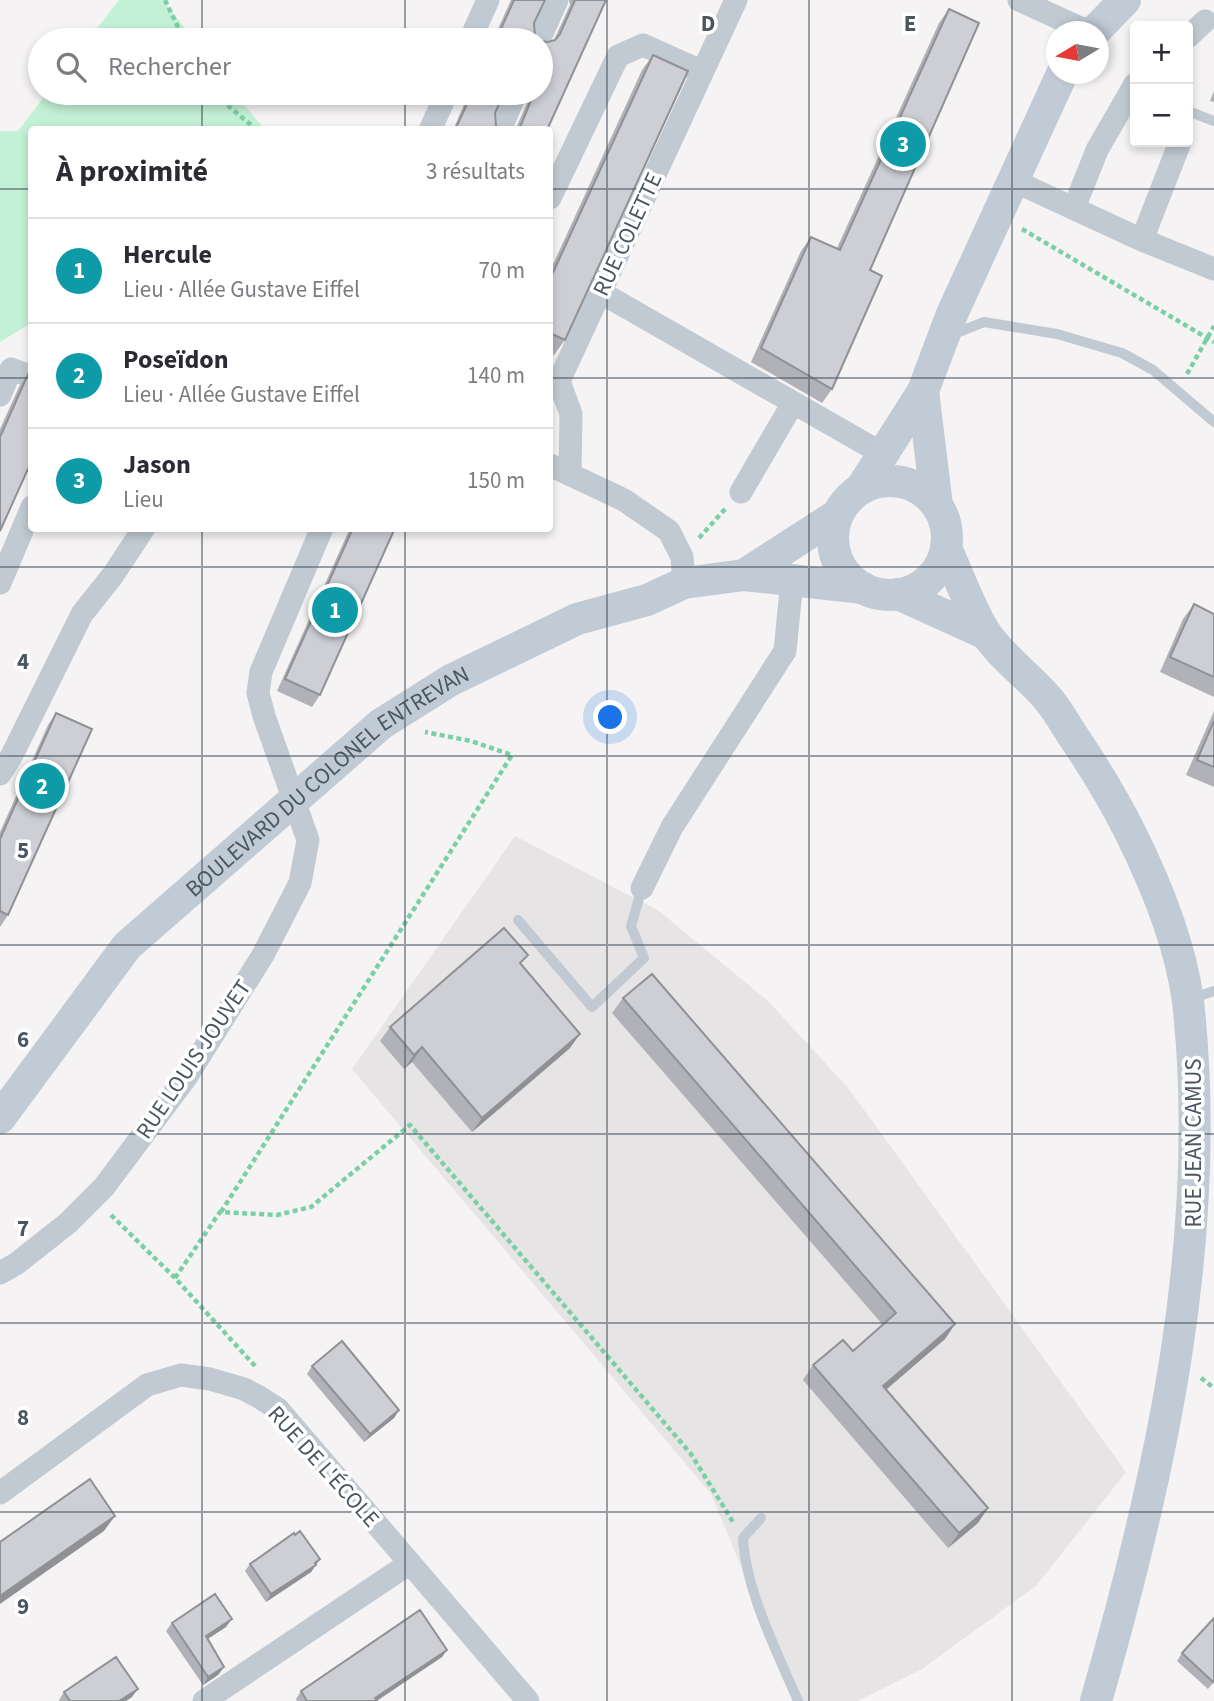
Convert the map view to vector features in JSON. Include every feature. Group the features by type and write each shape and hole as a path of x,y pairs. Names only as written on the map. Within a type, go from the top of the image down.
{"street":[{"path":"475,28 488,0"},
{"path":"544,28 557,0"},
{"name":"RUE COLETTE","path":"560,470 571,414 554,378 600,292 736,0"},
{"path":"1020,0 1065,21"},
{"path":"1105,21 1125,0"},
{"path":"1193,32 1205,21"},
{"path":"553,192 618,56 643,46 701,71"},
{"path":"862,487 923,391 952,314 1057,84"},
{"path":"1074,208 1097,150 1130,93"},
{"path":"432,126 441,105"},
{"path":"502,126 511,105"},
{"path":"1142,240 1178,147"},
{"path":"1012,180 1142,240 1214,269"},
{"path":"600,292 883,454"},
{"path":"0,395 11,369 28,375"},
{"path":"923,391 937,506 945,526 946,548 937,570 920,586 898,594 880,594 863,588 849,578 839,564 833,531 837,515 852,494 862,487 882,481 903,482 923,491 937,506"},
{"path":"741,492 793,403"},
{"path":"560,470 624,500 669,531 683,570"},
{"name":"BOULEVARD DU COLONEL ENTREVAN","path":"744,575 837,515"},
{"path":"0,583 28,516"},
{"path":"0,774 82,614 113,575 141,532"},
{"name":"RUE LOUIS JOUVET","path":"0,1273 16,1264 68,1223 104,1187 187,1076 263,955 300,883 308,840 258,693 261,672 321,532"},
{"name":"RUE JEAN CAMUS","path":"946,548 986,634 1049,700 1107,787 1151,878 1173,937 1201,995 1197,1081 1198,1167 1192,1266 1168,1421 1143,1532 1097,1701"},
{"name":"BOULEVARD DU COLONEL ENTREVAN","path":"0,1118 127,946 381,724 451,680 577,619 647,600 683,570 863,588"},
{"path":"642,888 672,827 785,651 792,580"},
{"name":"RUE JEAN CAMUS","path":"898,594 986,634"},
{"name":"RUE DE L'ÉCOLE","path":"0,1493 147,1385 181,1376 210,1379 244,1390 278,1409 528,1701"},
{"path":"204,1701 410,1563"}],"lane":[{"path":"1193,113 1214,121"},
{"path":"945,337 985,322 1057,334 1122,353 1153,370 1214,422"},
{"path":"518,920 592,1007 644,958 631,926 642,888"},
{"path":"761,1518 743,1538 744,1554 765,1625 798,1701"}],"path":[{"path":"165,0 178,28"},
{"path":"227,105 252,126"},
{"path":"997,214 1214,342"},
{"path":"1178,390 1214,326"},
{"path":"683,570 741,492"},
{"path":"175,1278 512,755 471,741 381,724"},
{"path":"220,1212 277,1215 311,1207 410,1125 691,1454 743,1538"},
{"path":"93,1198 175,1278 261,1373 278,1409"}],"shaded area":[{"path":"515,836 659,911 768,1001 849,1089 1126,1472 1036,1586 922,1669 858,1701 797,1701 711,1494 352,1069"}],"green space":[{"path":"119,0 163,0 185,28 97,28"},
{"path":"38,105 245,105 262,126 28,126 28,325 0,342 0,131 18,131"}],"building":[{"path":"514,0 545,0 534,23 534,28 501,28"},
{"path":"575,0 606,0 549,126 520,126 529,105 553,105 553,41 560,34"},
{"path":"949,9 979,23 870,270 882,276 832,389 761,348 811,237 840,250"},
{"path":"653,55 688,71 565,340 553,334 553,272"},
{"path":"466,105 499,105 495,113 496,126 457,126"},
{"path":"28,374 28,469 0,531 0,437"},
{"path":"351,532 393,532 320,695 285,679"},
{"path":"1194,604 1214,614 1214,677 1170,657"},
{"path":"56,713 92,729 8,915 0,911 0,839"},
{"path":"1214,721 1214,767 1197,760"},
{"path":"504,928 528,955 520,963 580,1034 482,1118 422,1047 414,1055 390,1027"},
{"path":"652,974 955,1324 883,1386 988,1508 959,1533 813,1365 843,1340 853,1351 896,1313 623,998"},
{"path":"342,1341 399,1410 370,1434 312,1366"},
{"path":"90,1479 115,1516 0,1596 0,1542"},
{"path":"300,1531 320,1559 316,1565 271,1594 250,1564"},
{"path":"215,1594 232,1619 206,1636 224,1667 208,1677 172,1623"},
{"path":"420,1610 447,1650 375,1698 377,1701 307,1701 301,1691"},
{"path":"1214,1618 1214,1681 1213,1682 1182,1653"},
{"path":"116,1657 138,1689 119,1701 70,1701 64,1692"}],"place":[{"name":"Jason","path":"903,144"},
{"name":"Hercule","path":"335,610"},
{"name":"Poseïdon","path":"42,786"}]}
